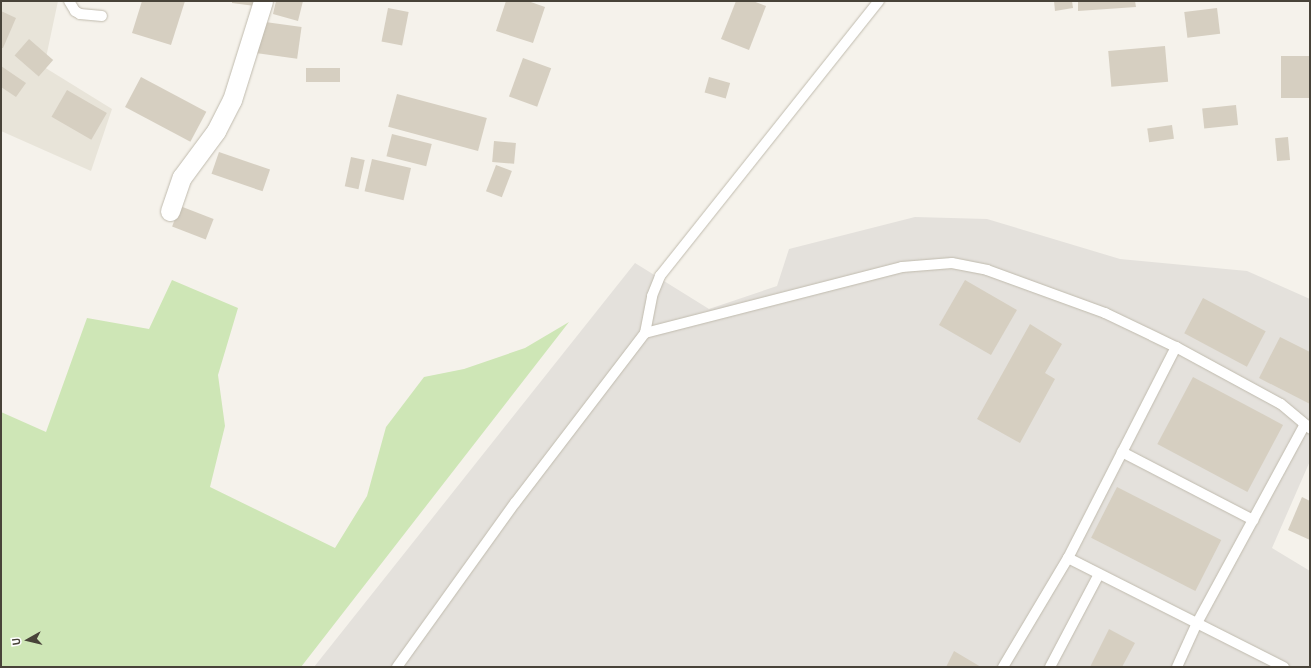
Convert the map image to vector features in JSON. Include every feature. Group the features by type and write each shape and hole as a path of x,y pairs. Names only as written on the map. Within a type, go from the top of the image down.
{"street":[{"path":"170,211 182,177 216,131 232,100 263,1"}],"lane":[{"path":"69,1 75,11 80,14 102,16"},
{"path":"397,667 510,509 645,332 652,296 660,276 879,1"},
{"path":"645,332 902,267 952,263 987,270 1105,314 1176,347 1281,404 1307,426 1253,520 1197,623 1177,667"},
{"path":"1003,667 1068,558 1176,347"},
{"path":"1122,452 1253,520"},
{"path":"1068,558 1284,667"},
{"path":"1050,667 1099,574"}],"shaded area":[{"path":"1,1 58,1 44,67 112,109 91,171 1,131"},
{"path":"915,217 987,219 1120,259 1247,271 1310,299 1310,461 1272,548 1310,571 1310,667 314,667 635,263 709,309 777,286 789,249"}],"green space":[{"path":"172,280 238,308 218,375 225,426 210,487 335,548 367,496 386,427 424,377 464,369 525,348 569,322 301,667 1,667 1,412 46,432 87,318 149,329"}],"building":[{"path":"142,1 185,1 171,45 132,33"},
{"path":"232,1 255,1 255,6 232,3"},
{"path":"276,1 303,1 298,21 273,14"},
{"path":"506,1 528,1 545,7 533,43 496,31"},
{"path":"736,1 753,1 766,6 749,50 721,39"},
{"path":"1054,1 1072,1 1073,8 1055,11"},
{"path":"1078,1 1135,1 1136,7 1078,11"},
{"path":"388,8 409,12 402,45 382,41"},
{"path":"1217,8 1220,34 1187,38 1184,12"},
{"path":"1,11 16,18 3,48 1,48"},
{"path":"258,21 302,27 297,59 254,53"},
{"path":"29,39 53,60 39,77 15,56"},
{"path":"1165,46 1168,82 1111,87 1108,51"},
{"path":"1281,56 1310,56 1310,98 1281,98"},
{"path":"523,58 551,68 537,107 509,97"},
{"path":"1,66 26,83 16,97 1,87"},
{"path":"306,68 340,68 340,82 306,82"},
{"path":"141,77 206,112 190,142 125,107"},
{"path":"709,77 730,83 726,98 705,92"},
{"path":"67,90 107,113 91,140 52,117"},
{"path":"397,94 487,118 478,151 388,127"},
{"path":"1236,105 1238,125 1204,128 1202,109"},
{"path":"1172,125 1174,139 1149,142 1147,128"},
{"path":"392,134 432,144 426,166 386,156"},
{"path":"1288,137 1290,160 1277,161 1275,138"},
{"path":"494,141 516,143 514,164 492,162"},
{"path":"219,152 270,170 263,191 212,174"},
{"path":"351,157 365,160 358,189 345,186"},
{"path":"372,159 411,168 404,200 365,191"},
{"path":"496,165 512,171 502,197 486,191"},
{"path":"180,206 214,219 206,239 172,227"},
{"path":"965,280 1017,310 991,355 939,325"},
{"path":"1203,298 1266,331 1247,367 1184,333"},
{"path":"1030,324 1062,344 1045,373 1055,379 1020,443 977,419"},
{"path":"1280,337 1310,352 1310,404 1259,378"},
{"path":"1193,377 1283,425 1247,492 1157,444"},
{"path":"1117,487 1221,540 1195,591 1091,538"},
{"path":"1302,497 1310,501 1310,540 1288,530"},
{"path":"1109,629 1135,643 1122,667 1090,667"},
{"path":"954,651 981,667 946,667"}]}
